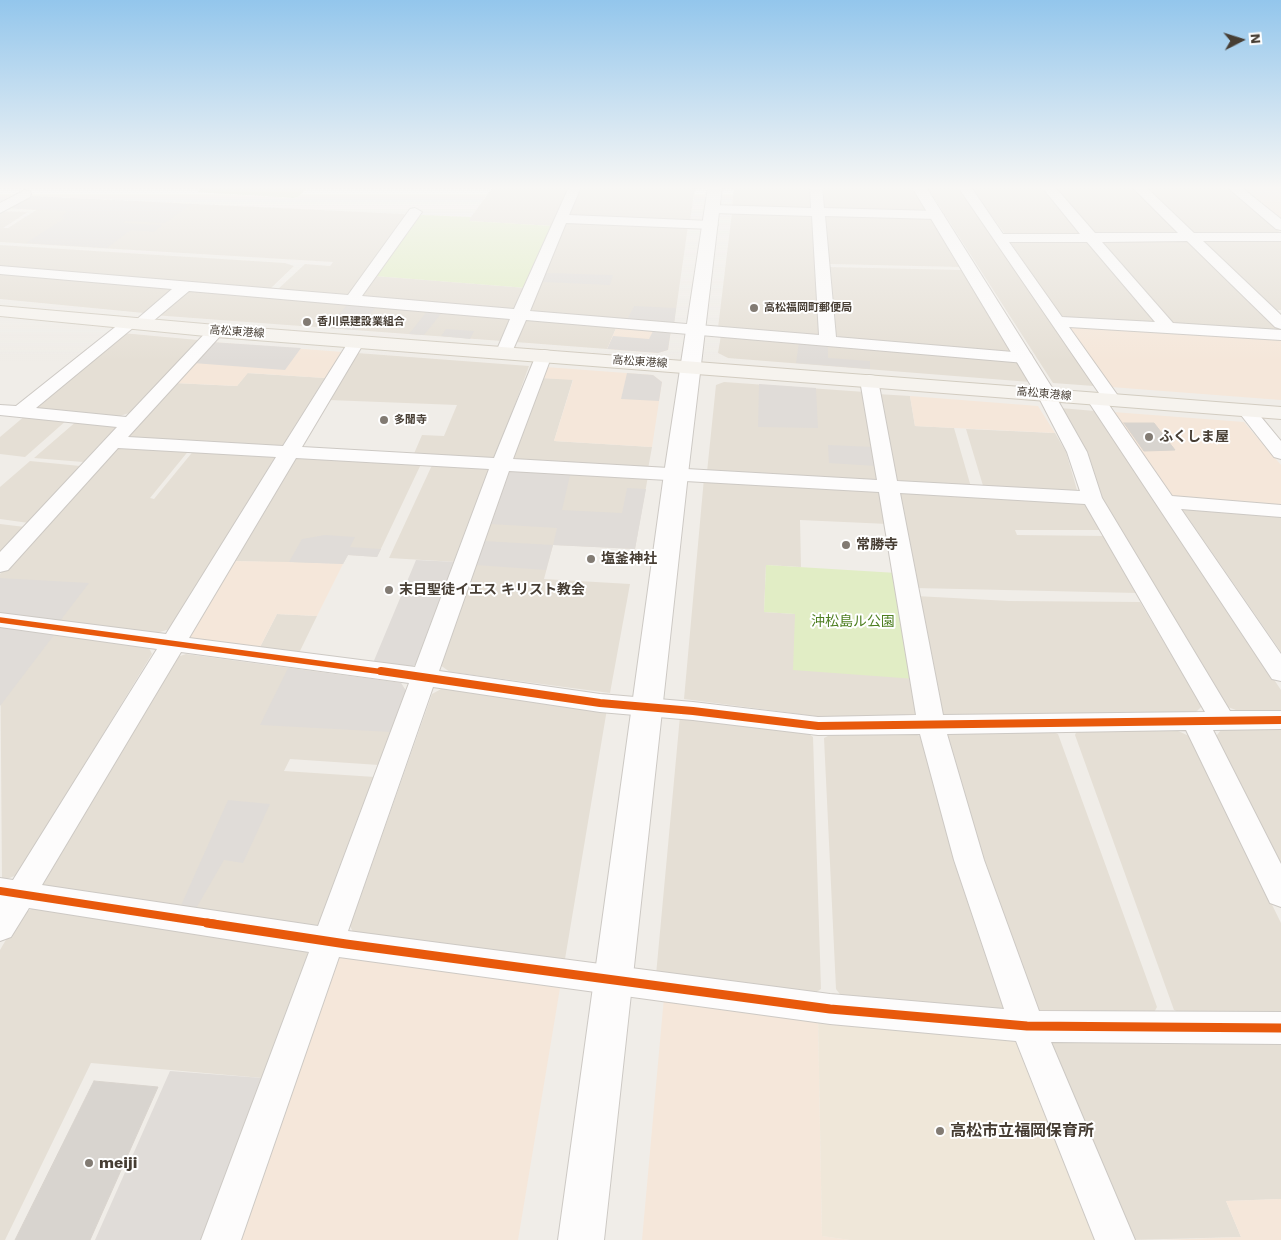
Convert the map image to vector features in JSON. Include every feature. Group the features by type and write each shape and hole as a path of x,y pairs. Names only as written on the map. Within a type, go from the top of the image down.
{"main road":[{"name":"高松東港線","path":"0,310 216,331 693,366 1281,413"}],"street":[{"path":"352,300 391,245"},
{"path":"504,352 551,245"},
{"path":"581,1240 676,474 693,366 708,245"},
{"path":"821,245 828,341"},
{"path":"955,245 1046,394 1077,452 1092,498 1223,721"},
{"path":"1005,245 1056,321 1167,502 1281,674"},
{"path":"1097,245 1168,328"},
{"path":"1198,245 1281,324"},
{"path":"0,270 1025,358"},
{"path":"20,412 185,286"},
{"path":"1056,321 1281,335"},
{"path":"0,565 216,331"},
{"path":"0,928 10,893 172,644 288,451 357,341"},
{"path":"221,1240 501,464 544,355"},
{"path":"869,380 886,486 906,579 931,724 969,860 1027,1026 1115,1240"},
{"path":"0,410 130,423"},
{"path":"1246,410 1281,453"},
{"path":"113,442 1092,498"},
{"path":"1167,502 1281,511"},
{"path":"0,620 648,708 693,711 818,726 1281,720"},
{"path":"1195,721 1281,894"},
{"path":"10,893 328,940 830,1009 1027,1026 1281,1028"}],"shaded area":[{"path":"0,245 285,263 294,266 271,288 264,290 0,268"},
{"path":"48,245 388,245 351,295 278,289 305,264 330,266 333,262"},
{"path":"56,245 111,245 107,248"},
{"path":"557,245 685,245 674,324 535,312 531,309"},
{"path":"728,245 815,245 821,335 718,328"},
{"path":"827,245 946,245 959,267 829,264"},
{"path":"964,245 998,245 1094,386 1053,383"},
{"path":"1012,245 1090,245 1156,320 1150,323 1068,318 1060,315"},
{"path":"1104,245 1191,245 1278,329 1274,331 1180,326 1171,322"},
{"path":"1203,245 1281,245 1281,310 1273,310"},
{"path":"829,267 962,270 1012,354 844,340 834,334"},
{"path":"0,273 170,288 172,291 144,313 0,299"},
{"path":"546,273 613,275 610,285 542,282"},
{"path":"375,276 527,288 517,308 509,311 358,296"},
{"path":"186,288 506,316 511,319 502,341 153,315"},
{"path":"349,303 378,305 357,330 326,328"},
{"path":"634,306 676,308 674,324 627,320"},
{"path":"428,310 443,311 424,335 409,334"},
{"path":"533,319 617,326 607,349 515,342 525,320"},
{"path":"617,326 671,330 668,350 658,353 607,349"},
{"path":"1068,327 1281,338 1281,400 1111,387"},
{"path":"446,329 474,331 470,339 441,336"},
{"path":"654,329 671,330 668,350 658,353 607,349 613,336 649,339"},
{"path":"122,333 198,340 129,413 117,417 31,408"},
{"path":"721,335 1008,359 1018,363 1030,382 728,358 718,353"},
{"path":"211,342 343,352 325,378 248,373 237,386 175,383"},
{"path":"211,342 301,348 285,370 193,363"},
{"path":"799,342 828,345 828,358 870,361 870,369 796,363"},
{"path":"357,353 529,366 496,457 488,460 413,456 422,435 444,436 457,405 329,400"},
{"path":"545,367 653,375 662,382 652,447 554,441 573,380 541,378"},
{"path":"247,373 325,378 283,445 275,447 130,439 127,436 175,383 237,386"},
{"path":"627,373 653,375 662,382 659,401 621,399"},
{"path":"541,378 573,379 554,441 652,447 648,469 518,462 512,458"},
{"path":"724,382 865,392 879,479 872,482 707,472 716,385"},
{"path":"759,384 816,388 818,428 758,427"},
{"path":"877,394 910,396 915,426 954,428 971,487 898,483 891,480"},
{"path":"910,396 1038,406 1055,433 915,426"},
{"path":"1060,408 1095,411 1281,690 1281,713 1244,713 1225,706 1094,484"},
{"path":"1113,412 1244,422 1281,465 1281,507 1174,498"},
{"path":"26,415 68,419 25,457 0,454 0,437"},
{"path":"78,420 119,424 83,462 34,458"},
{"path":"966,429 1055,433 1066,452 1077,490 1072,493 984,489"},
{"path":"828,445 874,447 877,466 829,463"},
{"path":"115,448 190,449 150,498 154,499 195,449 276,456 170,629 153,634 0,613 0,574"},
{"path":"292,457 422,462 377,557 348,555 343,564 231,561"},
{"path":"30,461 80,466 29,523 0,519 0,487"},
{"path":"433,463 487,466 491,470 457,562 389,558"},
{"path":"508,471 648,476 635,549 553,545 544,579 630,584 610,693 450,672 440,665"},
{"path":"508,471 571,471 562,510 622,513 627,488 646,489 635,549 553,545 557,528 490,524"},
{"path":"704,478 876,489 882,492 888,524 800,520 801,567 766,565 764,612 795,614 916,679 922,711 915,716 822,717 684,699"},
{"path":"895,492 1088,504 1102,530 1015,530 1017,535 1105,536 1138,593 915,588"},
{"path":"1182,509 1281,517 1281,652"},
{"path":"0,524 25,527 0,554"},
{"path":"325,535 355,537 350,547 381,549 377,557 348,555 343,564 289,562 302,539"},
{"path":"484,541 553,545 546,570 476,565"},
{"path":"416,560 457,562 421,662 407,669 373,663"},
{"path":"231,561 343,564 317,616 277,614 260,647 191,638 189,632"},
{"path":"0,578 89,583 60,621 0,613"},
{"path":"916,596 1009,601 1140,602 1202,706 1195,713 947,717 937,711"},
{"path":"277,614 317,616 299,653 260,647"},
{"path":"0,627 149,648 152,654 17,875 2,881"},
{"path":"0,627 54,635 0,706"},
{"path":"186,654 401,683 406,691 379,765 290,759 284,771 375,777 320,924 306,929 44,888 41,878 174,658"},
{"path":"288,668 401,683 406,691 391,732 260,725"},
{"path":"443,688 607,709 564,965 355,936 350,926 432,694"},
{"path":"680,716 805,731 813,737 821,989 812,995 656,975"},
{"path":"1281,728 1281,874 1213,740 1221,730"},
{"path":"1174,729 1189,736 1281,923 1281,1017 1190,1016 1174,1010 1075,735 1077,730"},
{"path":"1050,730 1058,734 1157,1007 1152,1016 1051,1018 1034,1009 977,858 944,731"},
{"path":"832,734 915,734 926,739 1011,1007 1004,1016 845,1001 836,989 824,738"},
{"path":"228,800 270,804 243,863 224,860 194,912 179,910"},
{"path":"36,907 302,944 308,954 262,1078 91,1063 5,1240 0,1240 0,950 21,914"},
{"path":"351,952 561,982 518,1240 240,1240 337,959"},
{"path":"664,997 818,1014 822,1236 850,1240 642,1240"},
{"name":"高松市立福岡保育所","path":"818,1015 1019,1036 1102,1240 850,1240 822,1236"},
{"path":"1053,1030 1281,1033 1281,1199 1226,1201 1241,1237 1129,1240 1045,1043"},
{"path":"170,1071 262,1078 201,1240 95,1240"},
{"path":"1281,1199 1281,1240 1162,1240 1241,1237 1226,1201"}],"green space":[{"path":"397,245 545,245 527,288 375,276"},
{"name":"沖松島ル公園","path":"766,565 897,573 916,679 793,670 795,614 764,612"}],"building":[{"name":"ふくしま屋","path":"1124,423 1154,423 1175,450 1144,451"},
{"name":"meiji","path":"94,1081 158,1087 90,1240 15,1240"}],"cycle path":[{"path":"0,620 439,679 600,703 693,711 818,726 1281,720"},
{"path":"0,891 346,944 830,1009 1027,1026 1281,1028"}],"place":[{"name":"高松福岡町郵便局","path":"754,308"},
{"name":"香川県建設業組合","path":"307,322"},
{"name":"多聞寺","path":"384,420"},
{"name":"ふくしま屋","path":"1149,437"},
{"name":"常勝寺","path":"846,545"},
{"name":"塩釜神社","path":"591,559"},
{"name":"末日聖徒イエス キリスト教会","path":"389,590"},
{"name":"高松市立福岡保育所","path":"940,1131"},
{"name":"meiji","path":"89,1163"}]}
